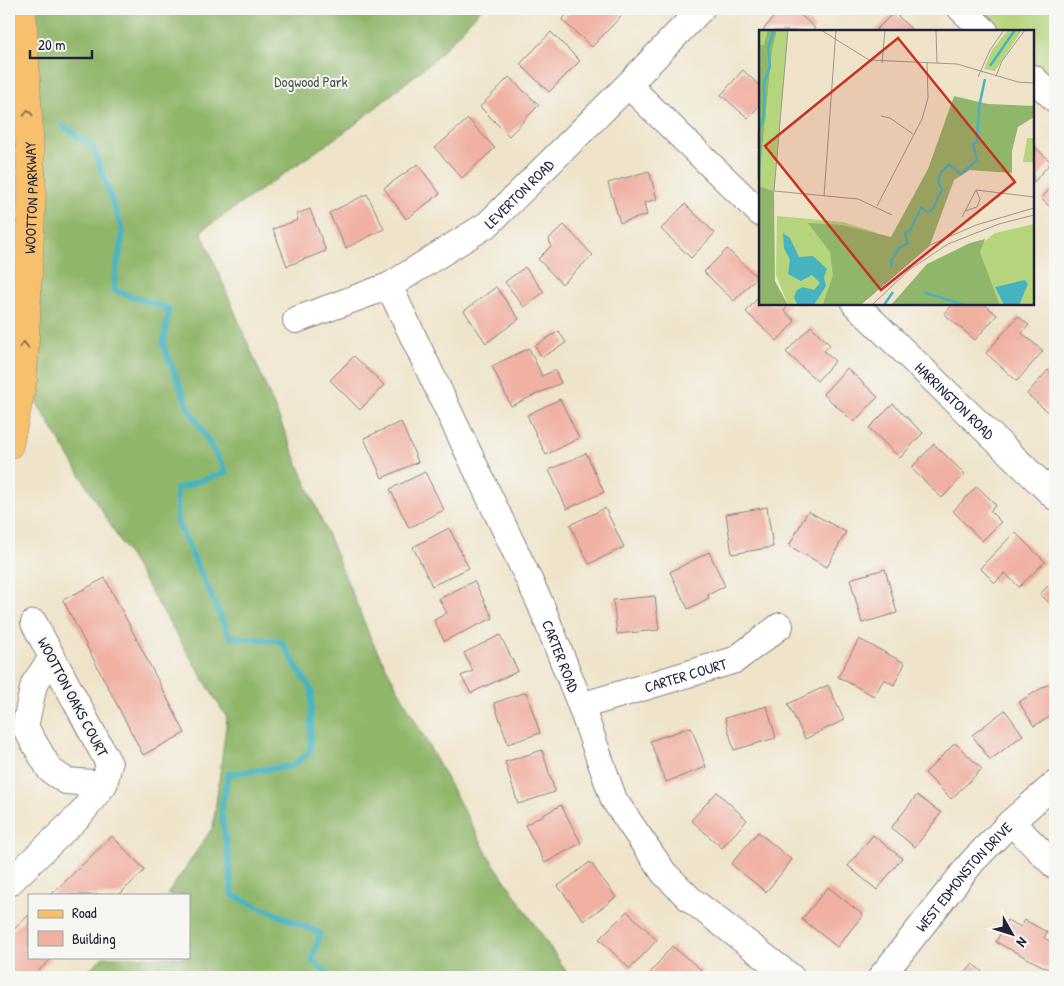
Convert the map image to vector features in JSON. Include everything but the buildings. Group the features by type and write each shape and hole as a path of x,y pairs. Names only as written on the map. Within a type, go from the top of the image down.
{"main road":[{"name":"WOOTTON PARKWAY","path":"9,445 23,380 32,190 22,9"}],"street":[{"name":"LEVERTON ROAD","path":"296,320 390,286 488,224 628,85 701,9"},
{"path":"961,9 983,30"},
{"path":"1034,79 1055,99"},
{"path":"628,85 759,212"},
{"name":"CARTER ROAD","path":"390,286 540,603 581,706 614,800 664,873 690,898 791,977"},
{"name":"HARRINGTON ROAD","path":"856,305 1055,497"},
{"name":"WOOTTON OAKS COURT","path":"34,623 109,764 104,784"},
{"name":"CARTER COURT","path":"581,706 735,660 780,626"},
{"path":"52,658 34,684 24,727 50,770 66,781 104,784"},
{"path":"9,883 80,815 104,784"},
{"name":"WEST EDMONSTON DRIVE","path":"881,977 972,862 1011,822 1055,784"},
{"path":"1011,822 1055,866"}],"green space":[{"name":"Dogwood Park","path":"22,9 481,9 435,59 353,126 201,231 372,641 488,855 570,977 81,977 102,958 190,958 190,894 168,894 213,827 227,718 23,380"},
{"path":"961,9 1055,9 1055,99 1034,79 1034,30 984,30"}],"waterway":[{"path":"63,126 93,147 123,232 113,290 169,309 163,345 189,408 226,472 177,489 177,521 230,637 281,641 312,691 310,752 292,766 228,774 221,811 232,895 320,933 312,961 326,972 329,977"}]}
